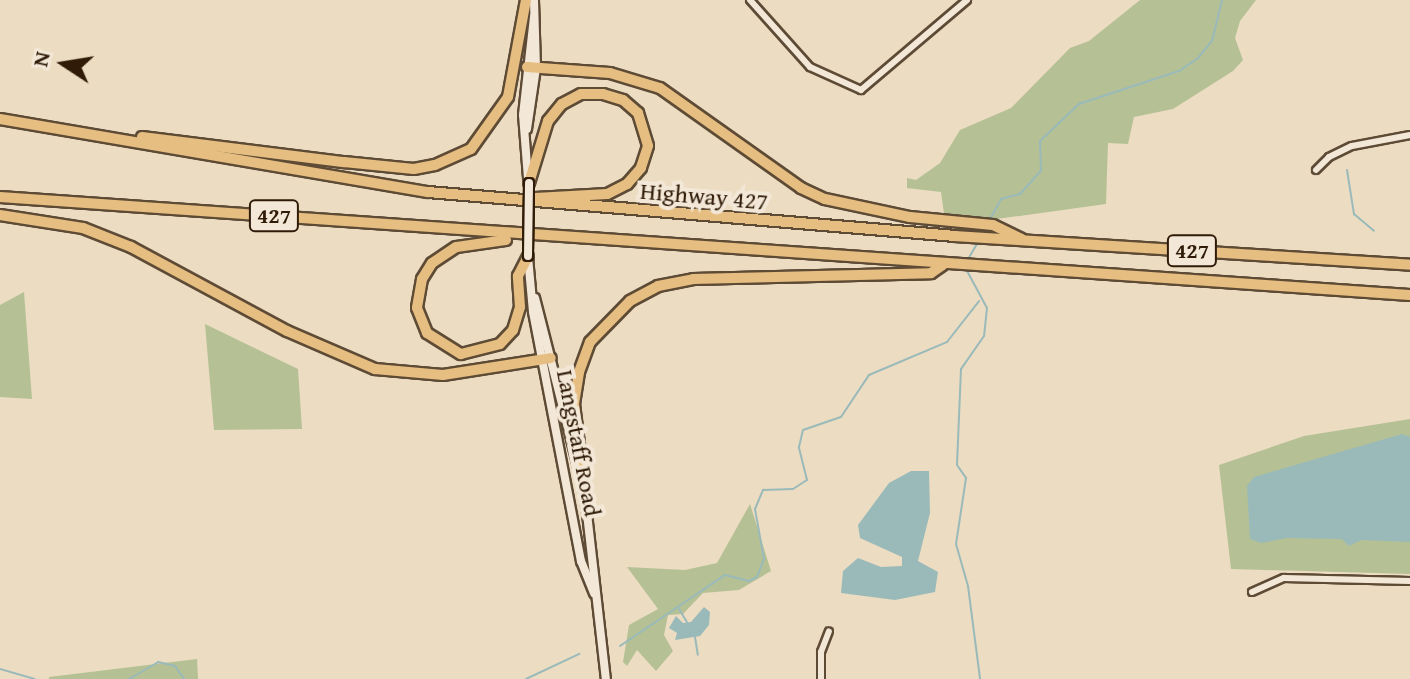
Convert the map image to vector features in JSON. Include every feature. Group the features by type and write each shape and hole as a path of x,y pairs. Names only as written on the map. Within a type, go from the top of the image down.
{"highway":[{"path":"30,123 344,162 414,169 435,165 471,149 508,97 526,0"},
{"path":"532,68 637,78 681,100 801,188 850,206 957,222 999,233"},
{"path":"518,201 607,194 627,184 641,168 648,146 638,113 623,100 603,94 581,94 562,104 548,121 529,183"},
{"name":"Highway 427","path":"0,119 348,180 518,201 955,236 999,233 1023,240 1410,265"},
{"name":"427","path":"0,197 548,238 1410,295"},
{"path":"0,215 83,228 131,247 287,331 375,369 443,375 547,359"},
{"path":"528,256 518,276 520,307 513,330 500,344 461,354 427,333 417,308 422,279 432,263 456,247 548,238"},
{"path":"586,500 574,404 579,372 590,342 630,301 658,286 693,279 931,273 943,265"}],"main road":[{"name":"Langstaff Road","path":"534,0 527,129 528,256 581,561 594,593"},
{"name":"Langstaff Road","path":"547,359 586,500 606,679"}],"street":[{"path":"750,0 810,67 861,90 967,0"},
{"path":"1316,170 1329,157 1352,146 1410,135"},
{"path":"1252,592 1284,578 1410,581"},
{"path":"821,679 821,652 829,631"}],"green space":[{"path":"1140,0 1256,0 1240,21 1235,38 1243,60 1233,71 1173,109 1134,117 1128,144 1108,143 1106,204 997,219 944,214 941,192 907,188 907,178 916,180 940,163 960,130 1011,108 1070,48 1089,41"},
{"path":"24,292 32,399 0,397 0,305"},
{"path":"205,324 298,369 302,429 214,430"},
{"path":"1410,419 1410,574 1231,569 1219,465 1304,436"},
{"path":"750,504 771,571 739,590 703,593 683,614 668,615 664,635 673,651 656,671 637,650 627,666 623,662 629,625 658,609 627,567 685,570 717,563"},
{"path":"197,659 198,679 49,679 49,677"}],"water":[{"path":"1402,434 1410,437 1410,542 1361,540 1349,546 1342,539 1287,538 1261,543 1250,539 1247,486 1254,477"},
{"path":"911,471 929,471 930,513 918,561 938,572 935,592 895,600 841,593 843,571 858,558 881,567 902,566 902,557 860,538 858,525 889,483"},
{"path":"704,607 710,612 709,625 700,636 675,640 677,633 669,628 676,616 683,623 691,622"}],"waterway":[{"path":"989,221 1001,199 1020,194 1041,171 1040,141 1079,104 1179,71 1198,58 1212,41 1222,0"},
{"path":"1347,170 1354,214 1374,231"},
{"path":"968,259 979,241"},
{"path":"966,269 987,308 984,336 961,369 957,465 966,478 956,544 968,586 980,679"},
{"path":"620,646 725,575 749,581 757,577 764,559 755,509 763,490 793,489 807,480 799,447 803,430 841,417 869,375 947,342 979,301"},
{"path":"679,609 688,624"},
{"path":"695,637 698,655"},
{"path":"526,679 579,654"},
{"path":"129,679 158,662 175,666 184,679"},
{"path":"0,669 35,679"}]}
